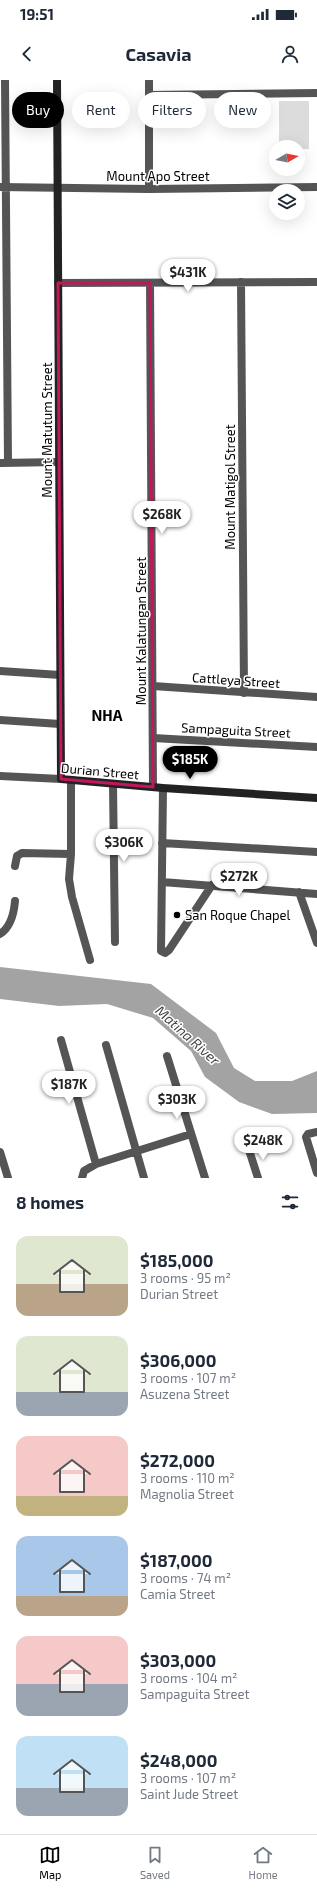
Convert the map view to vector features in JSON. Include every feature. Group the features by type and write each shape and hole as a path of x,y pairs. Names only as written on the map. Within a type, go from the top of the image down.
{"street":[{"path":"5,80 4,463 59,462"},
{"name":"Mount Matutum Street","path":"57,80 61,779"},
{"path":"149,80 149,92"},
{"path":"206,94 317,93"},
{"path":"149,128 150,189"},
{"name":"Mount Apo Street","path":"4,187 150,189 317,187"},
{"name":"Mount Matigol Street","path":"241,282 244,692"},
{"path":"58,283 317,282"},
{"name":"Mount Kalatungan Street","path":"150,283 153,787"},
{"path":"0,671 60,675"},
{"name":"Cattleya Street","path":"153,686 317,697"},
{"path":"0,720 60,724"},
{"name":"Sampaguita Street","path":"153,738 317,747"},
{"name":"Durian Street","path":"0,776 61,779 163,788 317,798"},
{"path":"70,780 70,887 90,960"},
{"path":"113,784 114,942"},
{"path":"163,788 160,949 163,953 170,950 212,885"},
{"path":"162,843 317,852"},
{"path":"15,866 17,856 22,853 71,854"},
{"path":"162,882 317,894"},
{"path":"299,892 317,943"},
{"path":"0,934 10,924 15,901"},
{"path":"61,1040 96,1164"},
{"path":"106,1045 144,1178"},
{"path":"167,1056 205,1178"},
{"path":"317,1132 308,1134 306,1137 317,1173"},
{"path":"82,1178 84,1171 96,1164 191,1134"},
{"path":"249,1150 258,1178"},
{"path":"0,1152 8,1178"}],"highlighted area":[{"path":"58,283 150,283 153,787 61,779"}],"shaded area":[{"path":"279,101 309,101 309,149 305,149 305,140 279,140"}],"water":[{"name":"Matina River","path":"0,967 151,984 216,1033 234,1068 255,1081 292,1081 317,1071 317,1113 272,1114 239,1102 205,1077 191,1051 153,1018 107,1004 59,1006 0,999"}],"place":[{"name":"San Roque Chapel","path":"177,915"}],"district":[{"name":"NHA","path":"107,715"}]}
